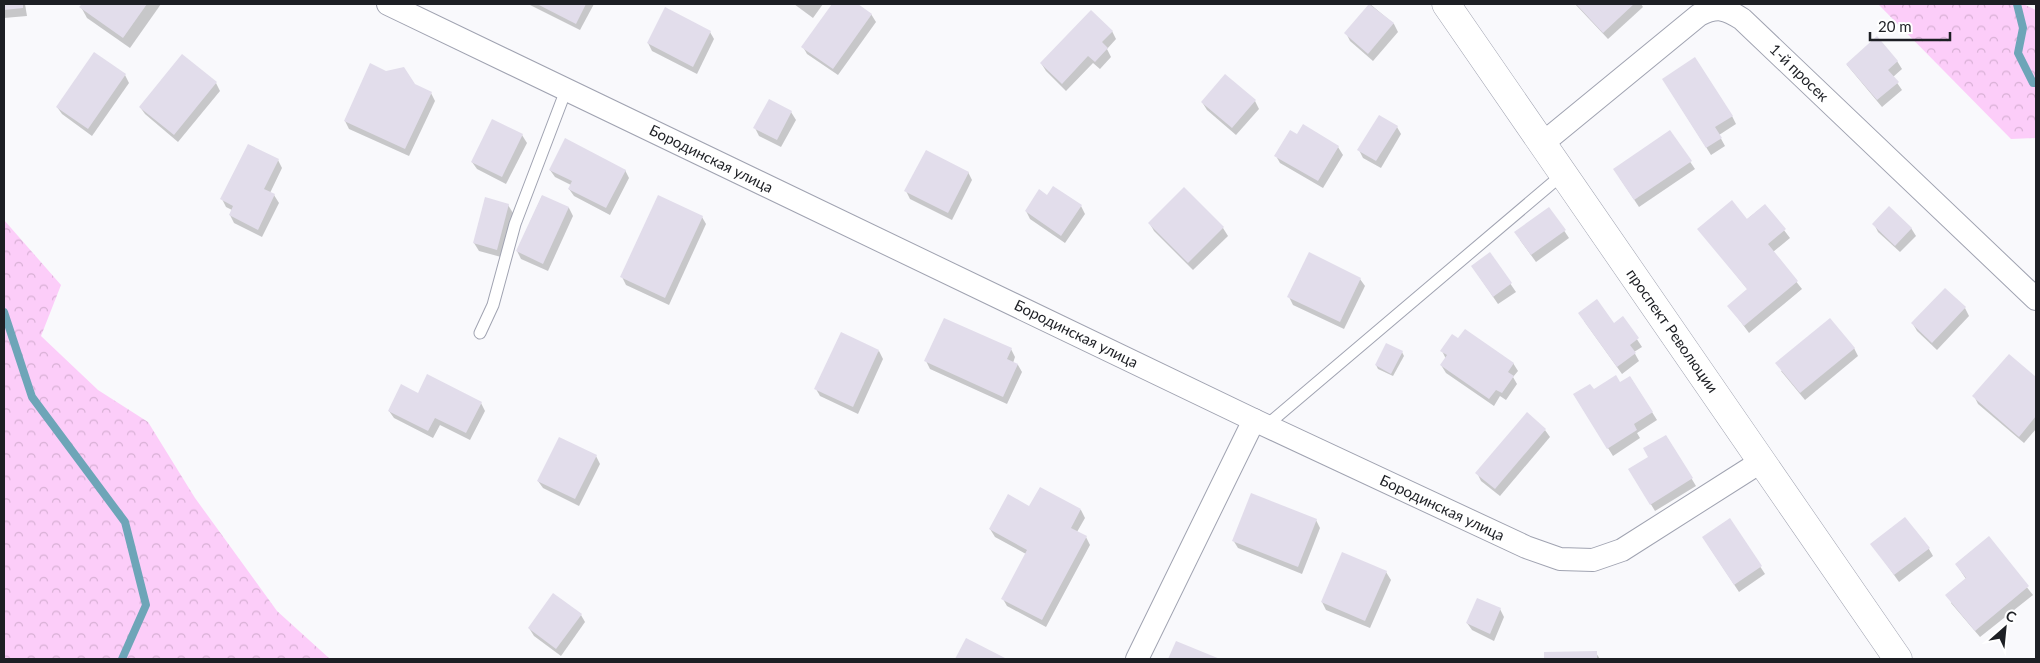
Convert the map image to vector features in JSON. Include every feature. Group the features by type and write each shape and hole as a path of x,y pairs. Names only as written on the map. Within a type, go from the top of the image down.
{"street":[{"name":"Бородинская улица","path":"388,4 1261,423 1526,547 1560,559 1592,560 1622,550 1762,461"},
{"name":"проспект Революции","path":"1446,4 1898,659"},
{"name":"1-й просек","path":"1543,143 1699,16 1710,10 1726,9 1742,19 2036,299"},
{"path":"1137,659 1261,423"}],"lane":[{"path":"480,333 493,305 515,224 566,90"},
{"path":"1261,423 1563,174"}],"green space":[{"path":"1878,4 2023,4 2036,10 2036,138 2011,139"},
{"path":"4,220 61,285 41,336 98,390 148,422 195,498 277,611 330,659 4,659"}],"building":[{"path":"4,4 23,4 23,8 4,10"},
{"path":"82,4 147,4 123,38 79,7"},
{"path":"537,4 586,4 576,24"},
{"path":"832,4 858,4 872,14 833,69 801,47"},
{"path":"1369,4 1394,23 1368,54 1344,33"},
{"path":"1576,4 1634,4 1603,33"},
{"path":"665,7 711,31 693,67 647,43"},
{"path":"1091,10 1113,31 1102,42 1108,48 1095,62 1088,56 1062,84 1040,63"},
{"path":"1877,36 1898,61 1888,70 1899,82 1877,100 1846,64"},
{"path":"94,52 126,74 88,129 56,107"},
{"path":"182,54 217,82 174,135 139,107"},
{"path":"1695,57 1733,116 1715,127 1722,138 1706,148 1662,79"},
{"path":"370,63 386,71 404,67 415,84 432,92 405,149 344,121"},
{"path":"1225,74 1256,100 1232,128 1201,102"},
{"path":"769,99 792,111 777,140 753,128"},
{"path":"1379,115 1398,126 1376,161 1357,150"},
{"path":"492,119 523,134 502,177 471,162"},
{"path":"1303,124 1339,146 1318,181 1274,156 1290,130 1297,134"},
{"path":"1670,130 1692,161 1634,200 1613,169"},
{"path":"565,138 626,170 606,208 568,189 572,181 549,170"},
{"path":"248,144 279,159 264,189 275,194 258,230 229,215 233,206 220,199"},
{"path":"926,150 969,172 948,213 904,191"},
{"path":"1053,186 1082,205 1061,236 1025,211 1039,189 1047,195"},
{"path":"1184,187 1224,227 1188,263 1148,223"},
{"path":"542,195 569,207 543,264 516,251"},
{"path":"658,195 703,216 665,298 620,277"},
{"path":"485,197 509,204 497,250 473,243"},
{"path":"1732,200 1747,219 1765,204 1786,229 1768,244 1798,281 1744,326 1727,306 1747,289 1697,229"},
{"path":"1889,206 1912,228 1895,246 1872,224"},
{"path":"1549,207 1566,230 1531,255 1514,232"},
{"path":"1309,252 1361,278 1340,322 1287,297"},
{"path":"1490,252 1512,283 1493,297 1471,266"},
{"path":"1945,288 1966,307 1932,343 1911,323"},
{"path":"1597,299 1614,323 1623,316 1639,338 1630,345 1636,353 1617,367 1578,313"},
{"path":"944,318 1012,348 1007,359 1018,364 1003,397 924,361"},
{"path":"1830,318 1855,348 1800,393 1775,363"},
{"path":"1465,329 1514,363 1508,372 1514,376 1502,393 1496,390 1489,399 1440,365 1447,355 1440,351 1452,334 1458,338"},
{"path":"841,332 879,350 853,407 814,389"},
{"path":"1386,343 1403,351 1391,374 1375,365"},
{"path":"2009,354 2036,377 2036,416 2019,437 1972,396"},
{"path":"427,374 482,402 466,433 435,418 428,431 388,411 401,384 418,393"},
{"path":"1616,375 1620,382 1630,376 1653,412 1634,424 1637,430 1607,449 1573,394 1590,384 1594,389"},
{"path":"1527,412 1546,429 1495,489 1475,473"},
{"path":"1666,435 1693,478 1650,505 1628,469 1648,457 1643,448"},
{"path":"559,437 597,455 575,499 537,481"},
{"path":"1040,487 1081,509 1071,528 1087,536 1042,620 1001,599 1027,550 989,529 1008,494 1029,506"},
{"path":"1251,493 1317,519 1298,567 1232,541"},
{"path":"1905,517 1930,548 1894,575 1870,544"},
{"path":"1730,518 1762,566 1734,585 1702,537"},
{"path":"1989,536 2029,586 1975,631 1945,595 1966,578 1955,564"},
{"path":"1342,552 1387,571 1365,621 1321,602"},
{"path":"553,593 582,614 556,649 528,628"},
{"path":"1477,598 1501,608 1490,634 1466,623"},
{"path":"966,638 1005,658 955,659"},
{"path":"1176,641 1220,659 1168,659"},
{"path":"1597,651 1597,659 1544,659 1544,652"}],"waterway":[{"path":"2017,4 2023,28 2018,53 2033,83 2036,83"},
{"path":"4,312 32,397 125,522 146,605 122,659"}]}
